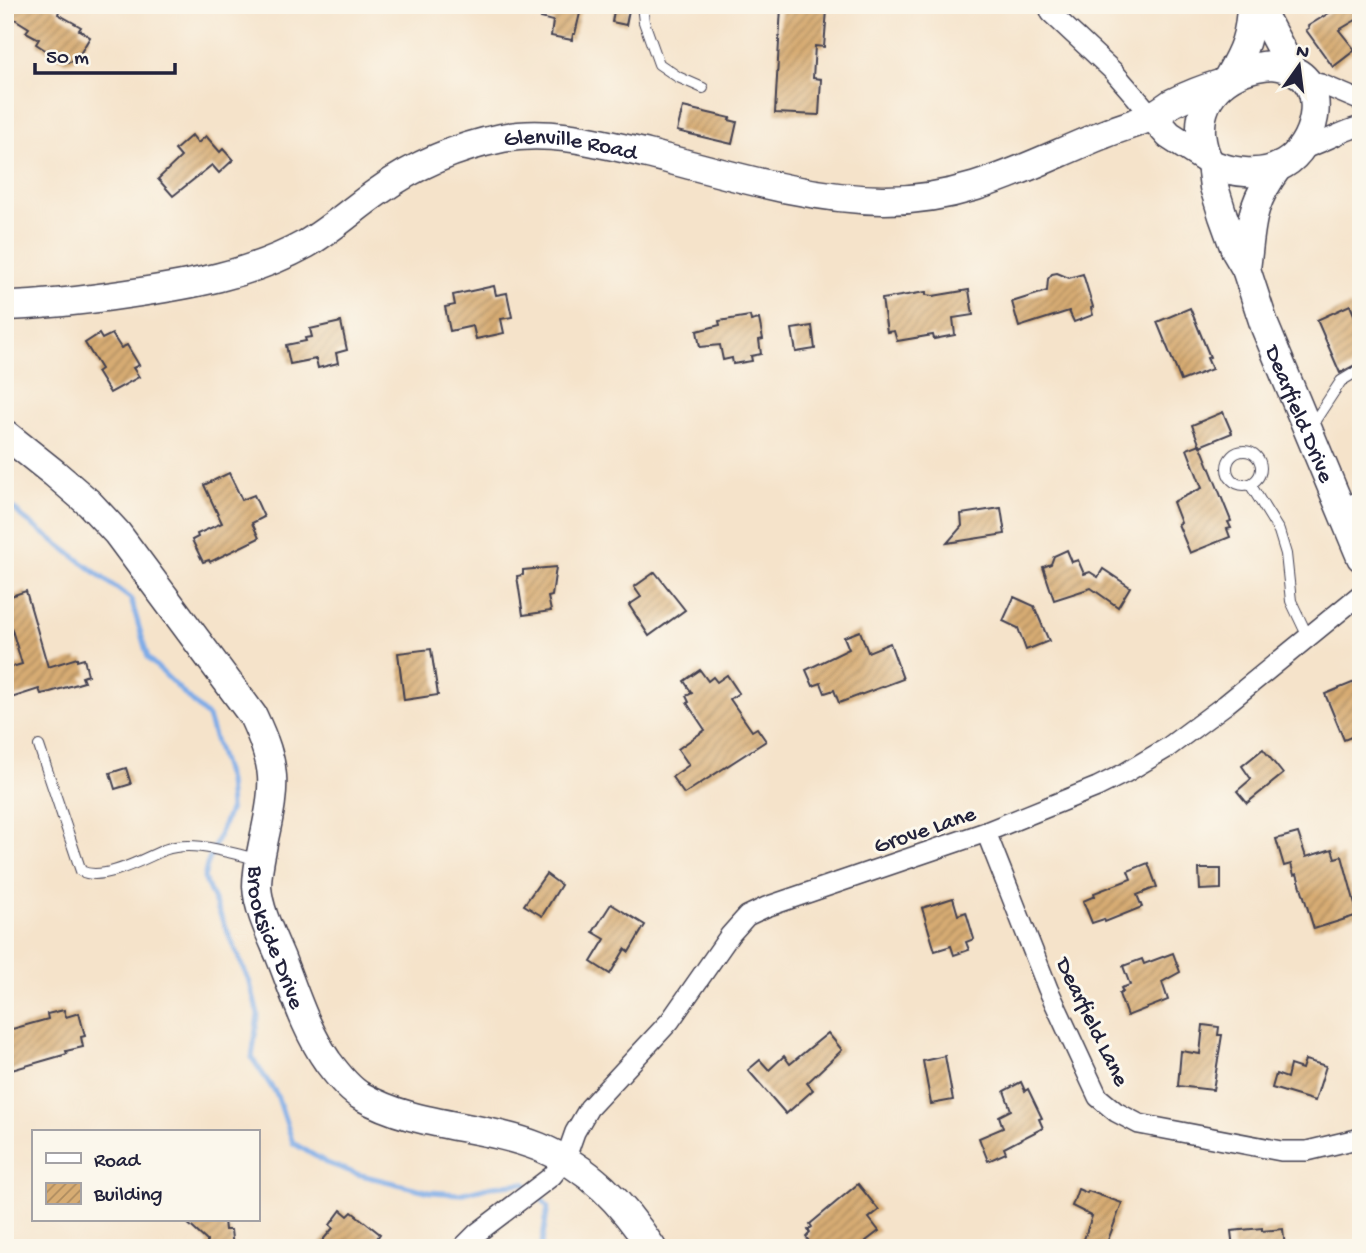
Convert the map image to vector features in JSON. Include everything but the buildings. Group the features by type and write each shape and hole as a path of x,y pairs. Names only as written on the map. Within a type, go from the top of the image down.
{"main road":[{"path":"1152,116 1169,135 1210,163 1234,171 1247,172 1289,159 1308,139 1313,123 1314,104 1265,19 1251,5"},
{"path":"1210,163 1202,140 1202,116 1205,105 1244,50 1251,5"},
{"path":"1224,80 1250,68 1271,65 1299,75"},
{"name":"Glenville Road","path":"5,306 162,289 216,279 251,268 309,243 346,218 379,190 432,160 470,146 506,138 547,135 579,138 805,192 879,200 910,200 971,189 1020,172 1152,116 1201,89 1224,80"},
{"name":"Dearfield Drive","path":"1246,269 1251,217 1257,200 1289,159"},
{"name":"Dearfield Drive","path":"1210,163 1223,216 1246,269 1265,327 1306,424 1350,500 1361,557"},
{"name":"Brookside Drive","path":"5,435 63,480 117,533 253,716 267,746 273,770 273,796 257,887 266,921 297,998 328,1062 359,1095 411,1116 519,1140 559,1168 589,1174 608,1191 640,1229 652,1248"}],"street":[{"path":"1045,8 1113,71 1152,116"},
{"path":"1299,75 1361,102"},
{"path":"1289,159 1345,131 1361,127"},
{"name":"Grove Lane","path":"559,1168 589,1108 670,1021 709,962 747,916 766,907 986,832 1097,787 1167,748 1361,594"},
{"name":"Dearfield Lane","path":"986,832 1048,989 1098,1097 1116,1112 1139,1124 1281,1151 1307,1151 1361,1138"},
{"path":"462,1248 559,1168"}],"lane":[{"path":"642,5 644,22 659,64 678,77 704,88"},
{"path":"1306,424 1316,419 1341,381 1361,369"},
{"path":"1250,484 1279,531 1286,554 1291,601 1308,637"},
{"path":"39,746 83,873 113,870 176,847 220,851 260,860"},
{"path":"1361,839 1361,852"}],"waterway":[{"path":"5,499 23,518 131,599 148,658 208,717 228,781 230,808 204,878 250,983 258,1014 252,1058 277,1095 293,1143 327,1163 357,1174 430,1192 459,1194 493,1186 524,1183 530,1188"},
{"path":"538,1194 548,1207 541,1248"}]}
